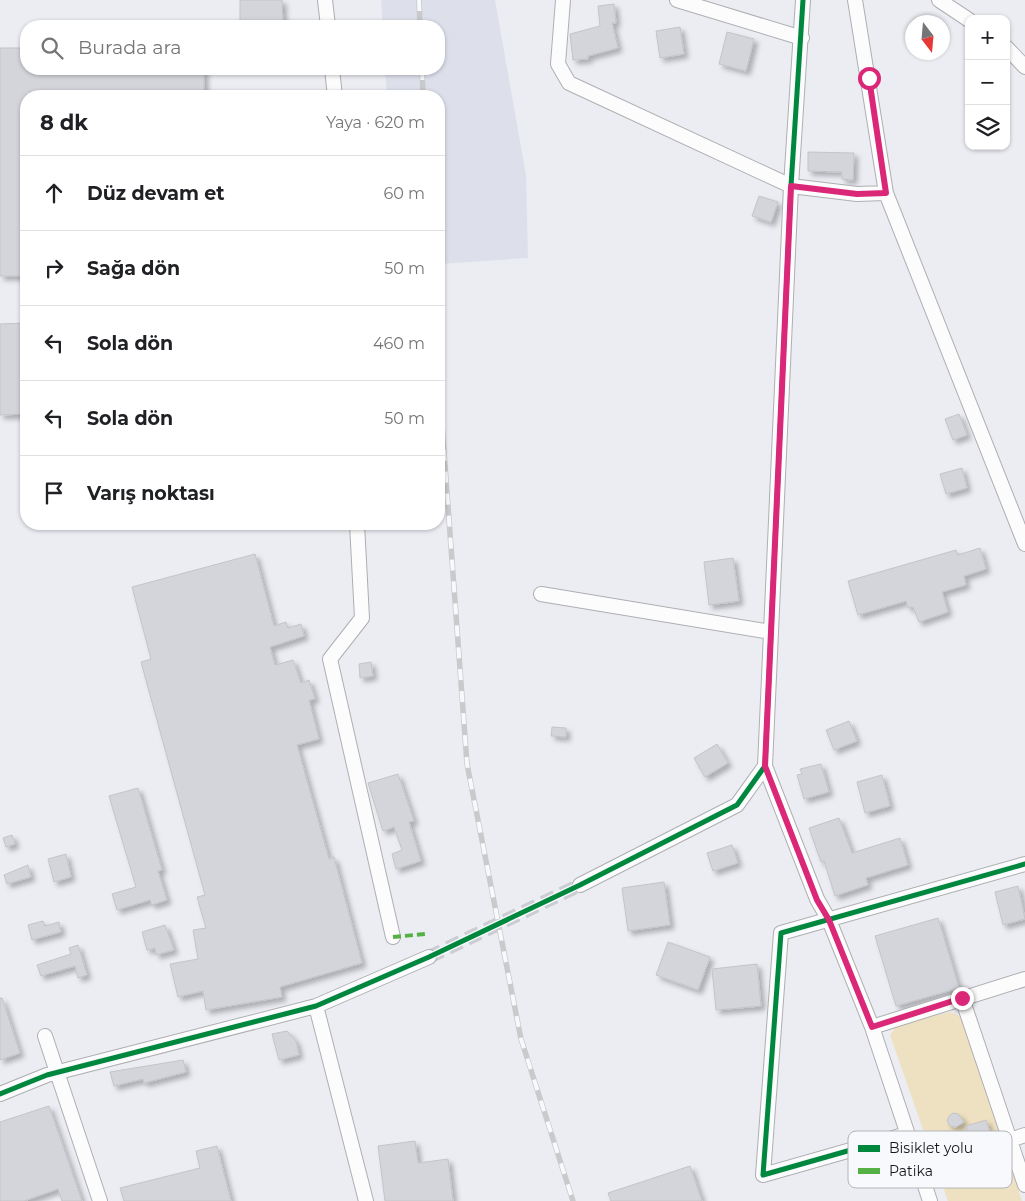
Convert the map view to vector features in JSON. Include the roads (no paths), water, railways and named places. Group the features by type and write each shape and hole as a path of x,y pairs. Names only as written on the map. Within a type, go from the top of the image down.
{"street":[{"path":"325,0 327,20"},
{"path":"563,0 558,64 569,83 791,186 857,194 886,193"},
{"path":"677,0 802,38"},
{"path":"803,0 791,186 765,766 817,900 829,920 872,1027 906,1131"},
{"path":"855,0 886,193 1025,544"},
{"path":"939,0 965,17"},
{"path":"1010,51 1025,67"},
{"path":"333,75 334,90"},
{"path":"357,530 362,618 330,659 393,938"},
{"path":"541,594 771,632"},
{"path":"580,885 737,805 765,766"},
{"path":"848,1151 764,1175 781,933 1025,864"},
{"path":"0,1094 57,1072 316,1006 429,957"},
{"path":"872,1027 1025,979"},
{"path":"962,998 1007,1131"},
{"path":"316,1006 366,1201"},
{"path":"45,1036 100,1201"},
{"path":"1012,1139 1025,1135"},
{"path":"1012,1146 1025,1184"},
{"path":"926,1188 930,1201"}],"tunnel":[{"path":"429,957 580,885"}],"railway":[{"path":"419,0 420,20"},
{"path":"422,75 423,90"},
{"path":"445,465 467,764 521,1039 573,1201"}]}
